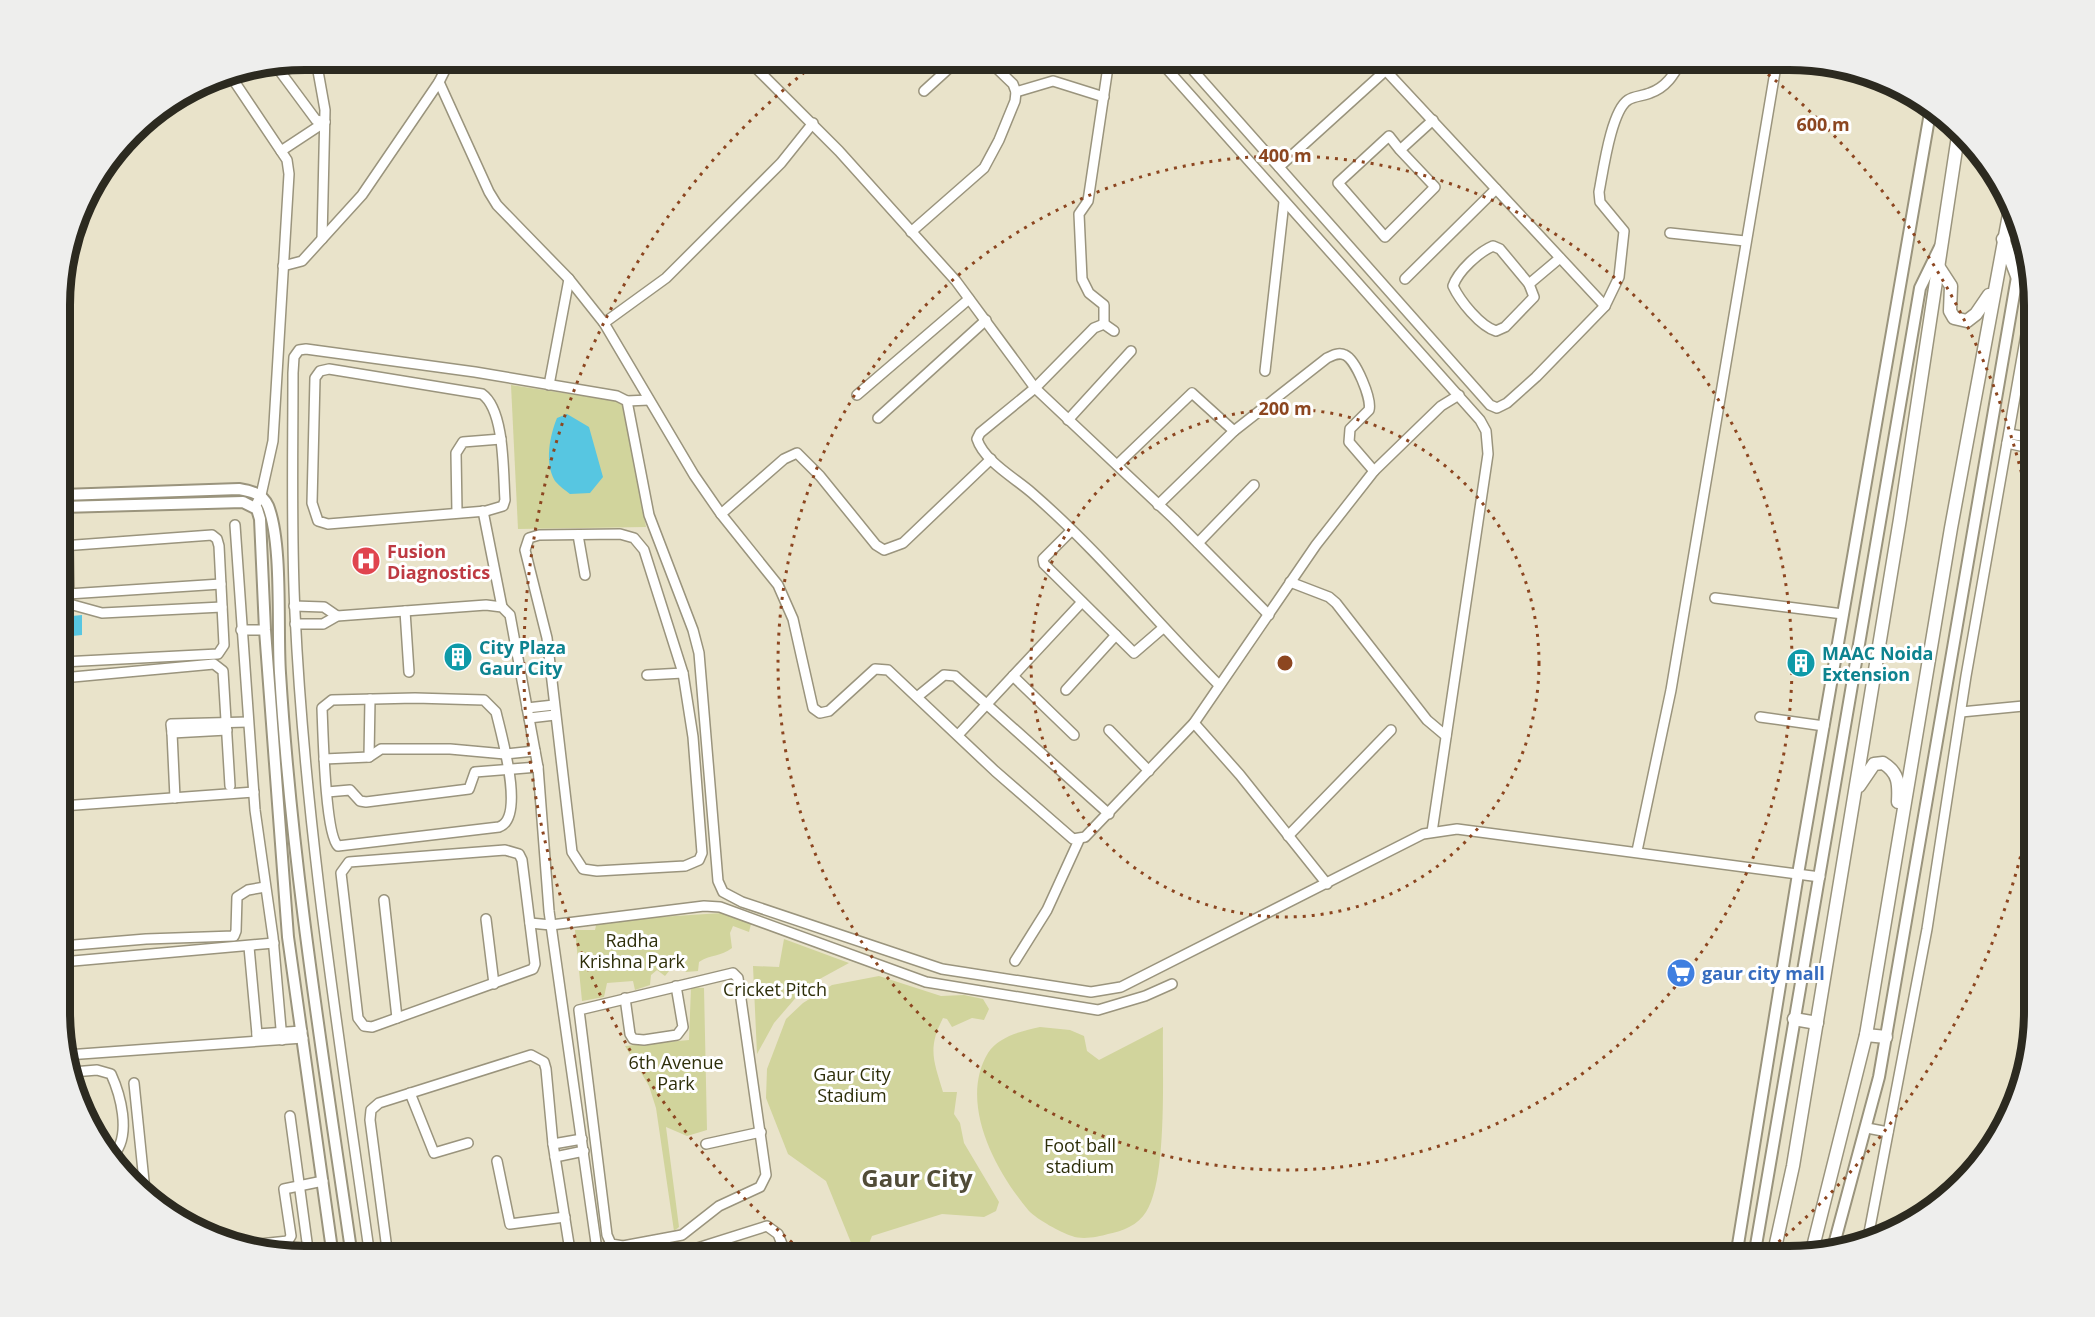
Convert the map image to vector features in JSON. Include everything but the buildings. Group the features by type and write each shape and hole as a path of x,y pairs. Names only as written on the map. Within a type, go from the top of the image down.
{"main road":[{"path":"1775,1246 1793,1166 1817,1023 1957,141"},
{"path":"1814,1245 1866,1035 2002,239 2008,218"},
{"path":"2002,239 2017,276 2023,279"},
{"path":"1938,266 1952,286 1950,311 1961,321 1976,314 1994,286"},
{"path":"1855,792 1874,764 1883,763 1893,770 1899,783 1896,851"},
{"path":"1794,1019 1817,1023"},
{"path":"1866,1035 1886,1037"}],"street":[{"path":"317,70 325,122 322,239"},
{"path":"283,266 302,261 362,195 445,70"},
{"path":"758,70 813,123 911,232 986,320 1035,388 1198,543 1269,615"},
{"path":"924,91 947,70"},
{"path":"911,232 984,168 999,140 1015,101 1016,92 1013,84 998,70"},
{"path":"1104,324 1104,305 1089,293 1082,279 1079,214 1088,203 1108,70"},
{"path":"1168,70 1284,202 1460,395 1483,426 1488,454 1432,832"},
{"path":"1193,70 1493,407 1508,402 1536,377 1605,306 1619,277 1624,231 1600,202 1599,192 1613,129 1622,105 1628,100 1661,88 1672,78 1676,70"},
{"path":"1637,851 1671,690 1744,241 1775,70"},
{"path":"1279,167 1385,71 1605,306"},
{"path":"281,72 316,120 325,122"},
{"path":"1016,92 1053,81 1104,98"},
{"path":"235,82 281,151 289,174 273,441 261,495 255,507"},
{"path":"439,82 497,205 569,279 604,323 649,400 721,514 786,599 813,708 820,713 829,711 875,669 888,670 1073,839 1079,840 1085,837 1109,814 1194,723 1316,545 1374,471 1441,405 1460,395"},
{"path":"1738,1246 1798,874 1929,117"},
{"path":"1400,150 1433,120"},
{"path":"281,151 325,122"},
{"path":"604,323 666,278 781,163 813,123"},
{"path":"1389,136 1400,150 1435,187 1386,237 1338,183 1389,136"},
{"path":"1405,279 1496,189"},
{"path":"1265,371 1284,202"},
{"path":"1670,233 1744,241"},
{"path":"1756,1246 1920,288 1942,244"},
{"path":"1493,246 1500,249 1529,284 1534,297 1505,327 1496,331 1489,329 1457,295 1453,286 1455,279 1486,249 1493,246"},
{"path":"1529,284 1560,258"},
{"path":"1835,1242 1867,1128 1886,1037 2020,260"},
{"path":"549,385 569,279"},
{"path":"857,395 969,299"},
{"path":"878,418 986,320"},
{"path":"1104,324 1114,331"},
{"path":"1104,324 1094,328 1035,388 980,433 977,439 979,446 1071,531 1219,685"},
{"path":"279,343 299,350 306,349 463,370 617,396 627,402 649,400"},
{"path":"1869,1233 1927,929 1960,712 2024,347"},
{"path":"299,350 294,357 293,373 294,606 310,798 330,975 368,1246"},
{"path":"1068,420 1131,351"},
{"path":"1158,505 1234,431 1336,353 1345,354 1352,361 1371,404 1364,417 1350,429 1349,442 1374,471"},
{"path":"329,369 482,394 489,399 501,438 505,500 497,510 483,511 328,524 318,521 312,503 315,378 320,371 329,369"},
{"path":"1117,465 1192,393 1234,431"},
{"path":"627,402 649,515 693,630 699,653 715,869 720,887 730,896 942,969 1091,992 1121,987 1423,834 1432,832 1457,829 1820,877"},
{"path":"457,513 456,453 459,446 463,442 501,438"},
{"path":"2008,439 2024,438"},
{"path":"2008,439 2024,445"},
{"path":"721,514 784,459 797,453 820,476 876,545 884,550 893,549 903,543 991,459"},
{"path":"1198,543 1254,485"},
{"path":"70,495 239,489 261,495 268,506 275,540 285,750 313,980 350,1246"},
{"path":"70,507 243,502 255,507 260,519 265,630 288,937 332,1246"},
{"path":"483,511 502,607 512,622 538,766 549,911 597,1246"},
{"path":"230,786 227,726 236,706 242,630 235,525"},
{"path":"1071,531 1042,561 1134,653 1163,628"},
{"path":"70,546 212,535 217,539 219,546 224,645 218,654 70,662"},
{"path":"578,535 585,575"},
{"path":"578,535 628,535 640,543 683,672 693,737 702,854 694,864 597,871 583,869 575,861 572,852 547,638 525,550 526,541 533,536 578,535"},
{"path":"261,536 292,542"},
{"path":"1290,582 1329,597 1336,603 1427,720 1446,736"},
{"path":"70,594 221,584"},
{"path":"1715,598 1843,614"},
{"path":"958,735 1082,602"},
{"path":"296,624 323,624 337,616 486,605 502,607"},
{"path":"294,606 324,606 337,616"},
{"path":"70,607 102,613 222,607"},
{"path":"405,611 409,672"},
{"path":"242,630 265,630"},
{"path":"1066,690 1116,635"},
{"path":"70,677 213,664 223,671 236,706 248,722 265,887 274,943 282,1036"},
{"path":"647,675 683,672"},
{"path":"917,697 944,675 950,674 1109,814"},
{"path":"1013,676 1074,735"},
{"path":"369,757 370,699"},
{"path":"370,699 484,700 496,711 509,769 512,813 505,825 338,846 332,838 324,759 322,708 332,700 370,699"},
{"path":"1960,712 2024,706"},
{"path":"528,713 555,710"},
{"path":"1760,717 1824,726"},
{"path":"175,798 171,724 227,726 248,722"},
{"path":"1194,723 1240,775 1327,884"},
{"path":"1109,730 1149,771"},
{"path":"1288,836 1391,730"},
{"path":"324,759 369,757 381,749 450,748 505,754 535,751"},
{"path":"327,792 350,790 360,801 366,802 469,789 475,772 538,766"},
{"path":"70,805 254,792"},
{"path":"1015,961 1047,910 1079,840"},
{"path":"513,851 522,860 530,918 533,969 397,1018 372,1026 364,1026 358,1018 341,873 344,866 349,862 513,851"},
{"path":"70,945 146,939 234,936 237,897 248,890 265,887"},
{"path":"384,900 397,1018"},
{"path":"530,918 551,926 704,906 720,907 926,982 1098,1010 1144,996 1172,984"},
{"path":"530,918 549,911"},
{"path":"486,919 494,984"},
{"path":"70,961 274,943"},
{"path":"249,947 257,1038"},
{"path":"733,973 738,978 766,1175 760,1187 719,1206 682,1235 623,1246 611,1244 607,1234 579,1010 625,998 733,973"},
{"path":"625,998 630,1034 633,1039 644,1040 677,1035 683,1027 676,986"},
{"path":"75,1054 303,1034"},
{"path":"387,1246 370,1120 371,1110 379,1103 520,1057 538,1056 544,1062 546,1069 553,1143 569,1246"},
{"path":"79,1072 97,1070 111,1074 124,1130 124,1142 117,1152"},
{"path":"134,1083 144,1182"},
{"path":"410,1093 434,1153 468,1143"},
{"path":"290,1116 308,1246"},
{"path":"553,1143 594,1126"},
{"path":"1867,1128 1888,1132"},
{"path":"706,1144 761,1132"},
{"path":"555,1157 584,1151"},
{"path":"497,1161 510,1224 565,1217"},
{"path":"268,1243 288,1241 291,1236 284,1189 323,1181"},
{"path":"704,1246 767,1226 777,1234 782,1246"}],"green space":[{"path":"511,385 622,402 646,527 518,529"},
{"name":"Radha Krishna Park","path":"722,913 751,924 749,932 733,926 730,933 732,948 699,962 698,971 686,972 683,967 673,966 665,976 657,970 651,975 650,985 635,990 633,981 607,983 604,997 582,1001 575,930 595,930 597,921"},
{"name":"Cricket Pitch","path":"784,939 849,963 805,987 774,1023 757,1054 753,966 779,967"},
{"name":"Gaur City Stadium","path":"879,976 941,996 964,995 983,999 989,1009 984,1020 972,1018 952,1027 947,1019 943,1018 935,1038 934,1055 943,1092 957,1092 954,1114 960,1123 964,1143 999,1202 996,1211 984,1217 942,1214 872,1236 868,1246 852,1246 826,1181 788,1154 766,1098 767,1069 786,1019 803,1003 832,985"},
{"name":"6th Avenue Park","path":"691,987 704,988 707,1130 687,1136 666,1127 679,1227 674,1231 656,1108 649,1086 625,1046 689,1040"},
{"name":"Foot ball stadium","path":"1040,1027 1070,1030 1084,1036 1087,1051 1099,1060 1163,1027 1162,1123 1158,1175 1146,1212 1139,1220 1125,1229 1090,1238 1080,1238 1067,1234 1038,1218 1029,1211 1004,1177 985,1136 979,1115 977,1093 980,1073 988,1053 998,1042 1011,1035"}],"water":[{"path":"567,414 589,427 603,477 590,493 570,494 555,481 552,474 549,449 552,432 557,418"},
{"path":"82,615 82,635 70,636 70,616"}],"place":[{"name":"Fusion Diagnostics","path":"366,561"},
{"name":"City Plaza Gaur City","path":"458,657"},
{"name":"MAAC Noida Extension","path":"1801,663"},
{"name":"gaur city mall","path":"1681,973"}],"district":[{"name":"Gaur City","path":"917,1177"}]}
